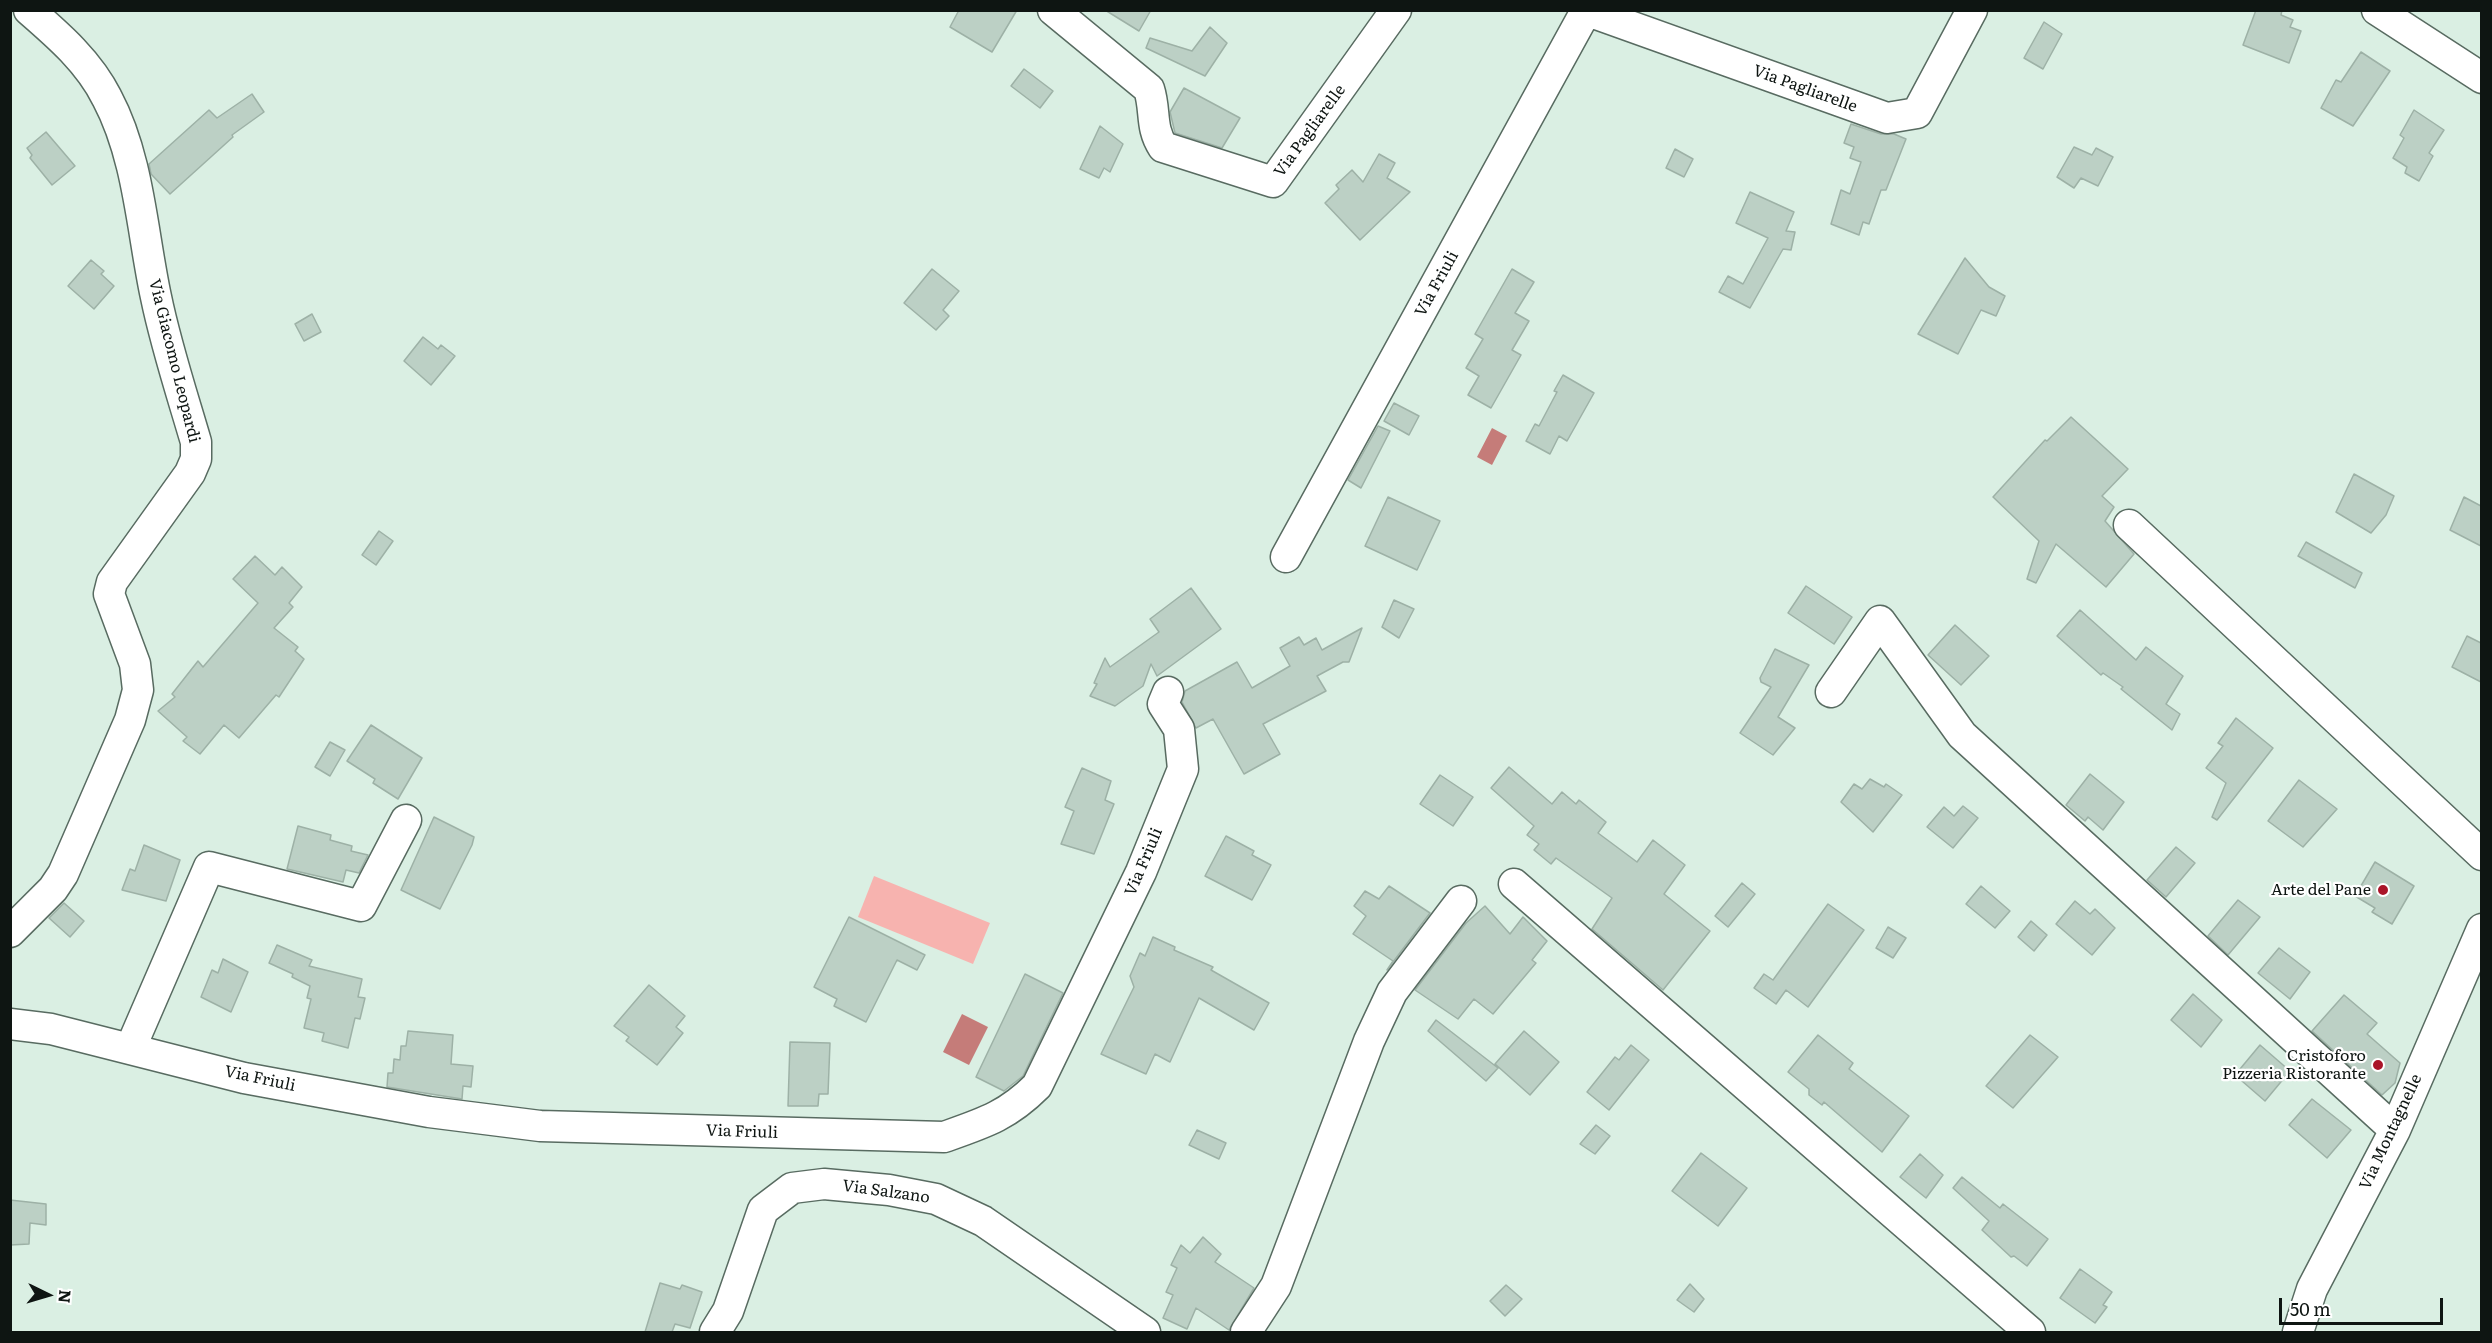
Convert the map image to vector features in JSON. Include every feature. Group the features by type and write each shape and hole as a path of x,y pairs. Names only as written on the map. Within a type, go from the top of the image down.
{"street":[{"name":"Via Giacomo Leopardi","path":"10,932 53,889 63,874 130,720 138,690 135,664 109,594 112,582 190,472 196,459 196,442 156,299 128,152 108,98 87,67 64,40 28,10"},
{"name":"Via Pagliarelle","path":"1053,10 1149,89 1155,106 1154,133 1163,147 1273,182 1396,10"},
{"name":"Via Pagliarelle","path":"1585,11 1887,118 1917,113 1972,10"},
{"path":"2377,10 2481,78"},
{"name":"Via Friuli","path":"1286,557 1575,35 1585,11"},
{"path":"2129,525 2481,855"},
{"path":"1831,692 1880,621 1962,735 2395,1130"},
{"name":"Via Friuli","path":"10,1024 51,1029 131,1047 256,1080 429,1112 540,1126 944,1137 981,1124 1016,1107 1037,1086 1141,872 1183,769 1179,729 1163,704 1168,692"},
{"path":"131,1047 209,867 361,906 406,820"},
{"path":"1514,884 2030,1332"},
{"path":"1246,1332 1276,1286 1369,1041 1392,992 1461,901"},
{"name":"Via Montagnelle","path":"2298,1332 2312,1289 2395,1130 2481,929"},
{"name":"Via Salzano","path":"715,1332 728,1311 763,1210 792,1188 824,1184 889,1190 945,1203 983,1221 1145,1332"}],"shaded area":[{"path":"1492,428 1507,436 1492,465 1477,457"},
{"path":"874,876 990,923 973,964 858,917"},
{"path":"962,1014 988,1027 969,1065 943,1052"}],"building":[{"path":"959,10 1017,10 992,52 950,27"},
{"path":"1105,10 1151,10 1139,31"},
{"path":"2256,10 2282,10 2281,15 2293,20 2290,27 2301,31 2289,63 2243,45"},
{"path":"2044,22 2062,34 2043,69 2024,58"},
{"path":"1210,27 1227,43 1205,76 1146,48 1150,38 1192,51"},
{"path":"2361,52 2390,71 2353,126 2321,108 2336,80 2341,82"},
{"path":"1024,69 1053,91 1040,108 1011,86"},
{"path":"1184,88 1240,118 1222,148 1175,133 1170,112"},
{"path":"252,94 264,112 232,135 233,137 170,194 151,174 149,164 209,110 217,118"},
{"path":"2414,110 2444,130 2429,153 2433,156 2419,181 2405,173 2407,167 2393,158 2404,138 2400,135"},
{"path":"1851,124 1906,139 1886,190 1881,190 1869,224 1863,222 1859,235 1831,224 1841,190 1850,194 1861,162 1850,158 1854,147 1844,143"},
{"path":"1100,126 1123,144 1110,172 1104,168 1099,178 1080,169"},
{"path":"46,132 75,166 52,185 30,158 32,155 27,148"},
{"path":"2074,147 2092,155 2096,148 2113,157 2098,186 2081,178 2074,188 2057,177"},
{"path":"1675,149 1693,159 1684,177 1666,168"},
{"path":"1379,154 1395,163 1387,178 1410,192 1360,240 1325,203 1339,189 1336,185 1352,170 1363,182"},
{"path":"1750,192 1794,212 1786,231 1795,232 1791,250 1783,249 1750,308 1719,292 1728,276 1743,284 1768,238 1736,223"},
{"path":"1965,258 1989,287 2005,296 1996,316 1981,310 1958,354 1918,334"},
{"path":"91,260 104,271 101,274 114,286 94,309 68,286"},
{"path":"932,269 959,291 943,310 949,316 936,330 904,303"},
{"path":"1512,269 1534,282 1515,313 1529,321 1512,350 1521,355 1491,408 1468,395 1479,376 1466,368 1483,339 1475,334"},
{"path":"312,314 321,332 304,341 295,324"},
{"path":"423,337 438,349 441,345 455,356 431,385 404,361"},
{"path":"1563,375 1594,393 1567,441 1559,436 1550,454 1526,441 1535,424 1539,426 1557,392 1554,391"},
{"path":"1394,403 1419,416 1409,435 1384,421"},
{"path":"2071,417 2128,469 2102,496 2114,507 2105,521 2134,554 2106,587 2056,544 2036,583 2027,579 2039,541 1993,497 2045,440 2047,441"},
{"path":"1378,426 1390,431 1361,488 1348,480"},
{"path":"2354,474 2394,496 2386,515 2371,533 2336,512"},
{"path":"1388,497 1440,521 1417,570 1365,546"},
{"path":"2464,497 2481,506 2481,546 2450,530"},
{"path":"379,531 393,541 376,565 362,555"},
{"path":"2306,542 2362,573 2355,588 2298,556"},
{"path":"255,556 275,575 282,567 302,587 289,603 293,607 274,628 298,647 295,651 304,659 279,697 276,695 239,738 224,725 200,754 183,741 187,737 158,711 175,697 172,694 198,661 203,667 258,603 233,579"},
{"path":"1806,586 1852,617 1834,644 1788,613"},
{"path":"1191,588 1221,629 1157,676 1151,664 1143,686 1115,706 1090,696 1097,684 1094,683 1105,658 1110,667 1159,632 1150,619"},
{"path":"1394,600 1414,609 1399,638 1382,627"},
{"path":"2080,610 2136,660 2146,647 2183,676 2166,704 2180,714 2172,730 2121,689 2123,687 2103,673 2101,675 2057,636"},
{"path":"1955,625 1989,656 1961,685 1928,655"},
{"path":"1362,628 1349,662 1343,662 1317,676 1326,691 1263,724 1280,754 1244,774 1213,719 1196,728 1182,702 1185,691 1237,662 1252,688 1290,666 1280,648 1299,637 1304,645 1316,638 1322,650"},
{"path":"2467,636 2481,643 2481,682 2452,667"},
{"path":"1775,649 1809,665 1778,717 1795,728 1773,755 1740,733 1771,687 1761,682 1760,678"},
{"path":"2236,718 2273,748 2217,820 2212,817 2226,783 2206,768 2223,746 2218,743"},
{"path":"371,725 422,758 398,799 373,783 375,779 347,761"},
{"path":"330,742 345,750 330,776 315,767"},
{"path":"1509,767 1552,804 1562,792 1576,804 1579,800 1606,822 1598,833 1637,862 1653,840 1685,865 1664,894 1710,931 1663,990 1592,929 1612,898 1556,858 1551,864 1534,850 1539,844 1527,835 1534,826 1491,788"},
{"path":"1082,768 1111,781 1105,800 1114,804 1094,854 1061,844 1074,811 1065,807"},
{"path":"2090,774 2124,802 2103,830 2088,817 2085,821 2066,805"},
{"path":"1440,775 1473,797 1453,826 1420,804"},
{"path":"1870,779 1884,787 1886,784 1902,795 1873,832 1841,802 1854,784 1862,789"},
{"path":"2299,780 2337,809 2303,847 2268,821"},
{"path":"1963,806 1978,818 1953,848 1927,827 1944,807 1954,816"},
{"path":"434,817 474,837 440,909 401,890"},
{"path":"298,826 331,835 330,840 352,846 351,851 368,855 359,873 346,870 343,882 287,869"},
{"path":"1226,836 1254,851 1252,855 1271,865 1252,900 1205,876"},
{"path":"144,845 180,860 166,901 122,890 130,869 135,871"},
{"path":"2176,847 2195,863 2166,897 2147,880"},
{"path":"2375,862 2414,886 2392,924 2372,912 2375,908 2355,896"},
{"path":"1742,883 1755,894 1728,927 1715,916"},
{"path":"1389,886 1430,913 1387,970 1393,961 1353,934 1366,916 1354,906 1365,891 1379,899"},
{"path":"1981,886 2010,911 1995,928 1966,904"},
{"path":"2238,900 2260,917 2228,955 2208,936"},
{"path":"2075,901 2090,914 2095,909 2115,928 2092,955 2056,924"},
{"path":"64,903 84,921 70,937 49,918"},
{"path":"1828,904 1864,930 1808,1007 1786,990 1776,1004 1754,988 1764,974 1773,980"},
{"path":"1485,906 1510,934 1523,917 1547,941 1532,960 1536,963 1493,1014 1474,999 1458,1019 1415,990 1466,923"},
{"path":"849,917 925,955 917,970 897,960 866,1022 834,1006 837,999 814,987"},
{"path":"2031,921 2047,935 2034,951 2018,937"},
{"path":"1888,927 1906,938 1893,958 1876,948"},
{"path":"1153,937 1175,947 1174,950 1213,967 1211,970 1269,1003 1254,1030 1199,998 1170,1062 1155,1054 1146,1074 1101,1054 1134,987 1130,976 1140,953 1145,956"},
{"path":"277,945 312,960 309,966 362,979 358,997 365,998 360,1019 355,1018 348,1048 322,1041 324,1033 304,1028 311,999 307,998 310,986 292,977 293,974 269,963"},
{"path":"2279,948 2310,972 2290,999 2258,973"},
{"path":"223,959 248,972 231,1012 201,997 212,970 218,973"},
{"path":"1025,974 1063,993 1023,1076 1004,1091 976,1077"},
{"path":"649,985 685,1016 676,1027 683,1033 657,1065 626,1041 629,1037 614,1026"},
{"path":"2193,994 2222,1020 2201,1047 2171,1020"},
{"path":"2344,995 2377,1023 2367,1034 2400,1063 2395,1083 2382,1095 2312,1031"},
{"path":"1436,1020 1498,1068 1486,1081 1428,1031"},
{"path":"408,1031 453,1035 451,1064 473,1066 471,1087 463,1086 462,1099 387,1087 388,1073 393,1073 394,1059 400,1060 401,1046 406,1046"},
{"path":"1524,1031 1559,1062 1530,1095 1495,1064"},
{"path":"1818,1035 1853,1063 1849,1069 1909,1116 1882,1152 1824,1102 1822,1105 1809,1095 1809,1089 1788,1072"},
{"path":"2030,1035 2058,1057 2013,1108 1986,1086"},
{"path":"790,1042 830,1043 828,1094 819,1094 818,1106 788,1106"},
{"path":"1631,1045 1649,1060 1609,1110 1587,1092 1615,1057 1619,1060"},
{"path":"2260,1045 2290,1071 2265,1101 2235,1075"},
{"path":"2312,1099 2351,1130 2327,1158 2289,1125"},
{"path":"1596,1125 1610,1136 1595,1154 1580,1144"},
{"path":"1197,1130 1226,1143 1219,1159 1189,1145"},
{"path":"1701,1153 1747,1188 1718,1226 1672,1191"},
{"path":"1920,1154 1943,1175 1926,1198 1900,1177"},
{"path":"1962,1177 2000,1208 2003,1204 2048,1239 2027,1266 2014,1256 2011,1257 1982,1230 1989,1221 1953,1188"},
{"path":"10,1200 46,1204 46,1225 30,1223 29,1244 10,1245"},
{"path":"1203,1237 1221,1254 1215,1262 1254,1288 1229,1330 1196,1308 1187,1329 1163,1318 1173,1295 1166,1292 1177,1268 1171,1265 1181,1245 1190,1253"},
{"path":"2080,1269 2112,1292 2103,1305 2107,1307 2095,1323 2060,1298"},
{"path":"660,1283 680,1289 682,1285 702,1292 690,1328 675,1324 672,1332 645,1332"},
{"path":"1690,1284 1704,1299 1694,1312 1677,1300"},
{"path":"1506,1285 1522,1299 1505,1316 1490,1301"}],"place":[{"name":"Arte del Pane","path":"2383,890"},
{"name":"Cristoforo Pizzeria Ristorante","path":"2378,1065"}]}
